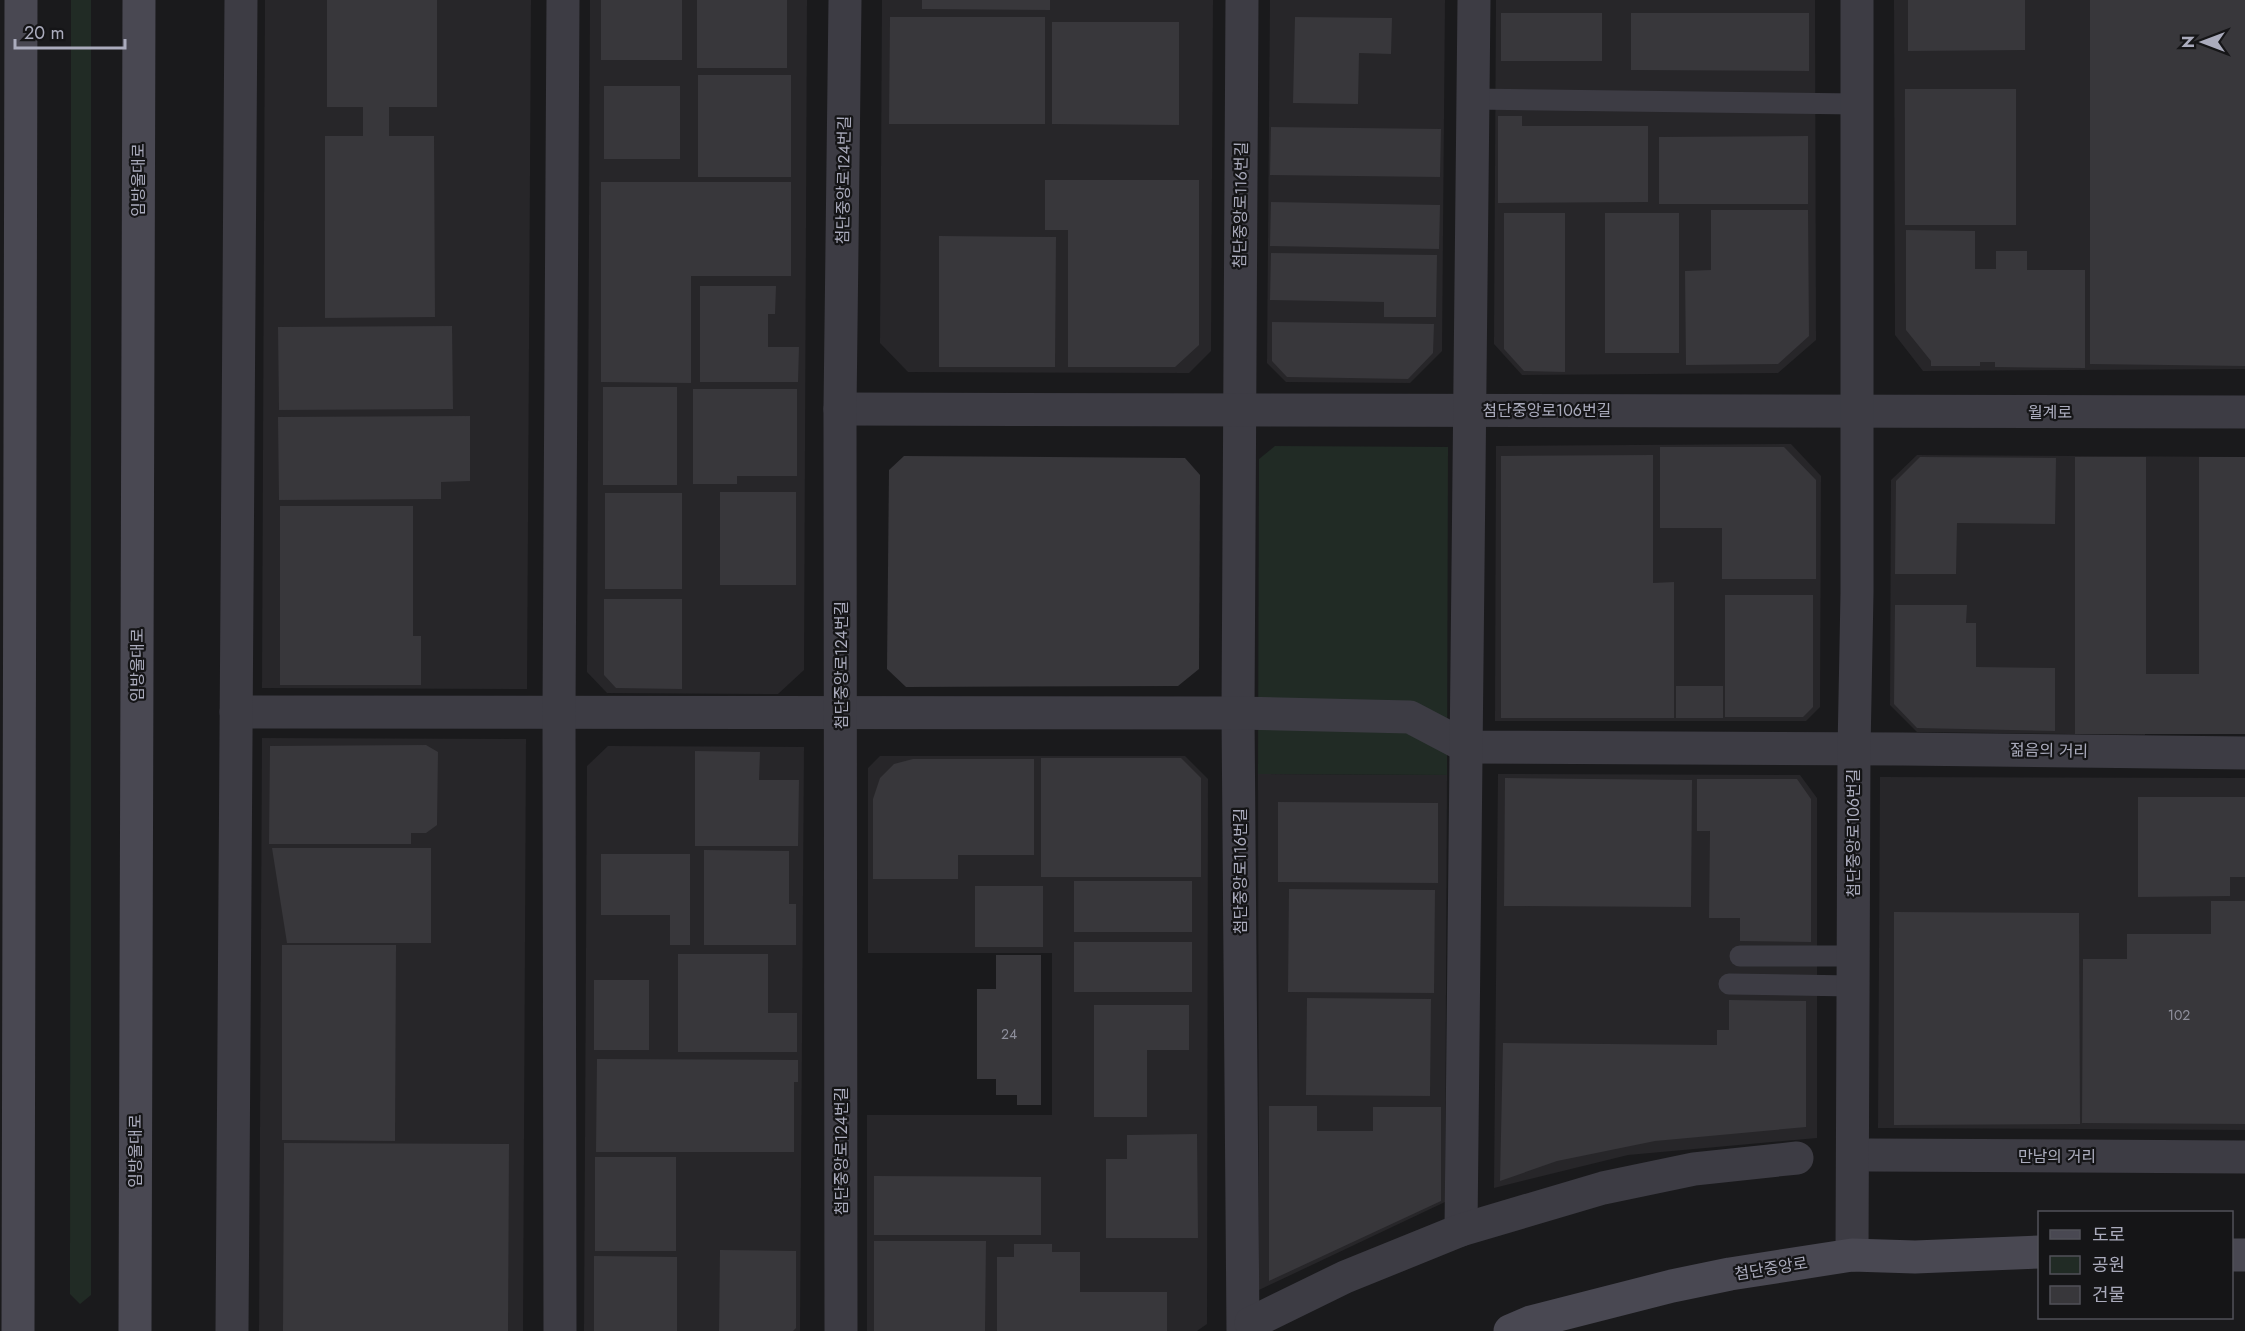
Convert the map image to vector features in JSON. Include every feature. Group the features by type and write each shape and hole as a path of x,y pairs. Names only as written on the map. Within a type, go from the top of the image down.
{"main road":[{"path":"18,1331 21,0"},
{"name":"임방울대로","path":"135,1331 139,0"},
{"name":"첨단중앙로","path":"1510,1331 1531,1322 1672,1286 1852,1255 1915,1257 2038,1252"}],"street":[{"path":"232,1331 241,0"},
{"path":"560,1331 559,712 563,0"},
{"name":"첨단중앙로124번길","path":"842,1331 840,409 845,0"},
{"name":"첨단중앙로116번길","path":"1242,0 1238,713 1247,1327"},
{"path":"1461,1230 1474,0"},
{"name":"첨단중앙로106번길","path":"1852,1255 1854,750 1857,593 1857,0"},
{"path":"840,409 1238,410"},
{"name":"첨단중앙로106번길","path":"1238,410 1856,411"},
{"name":"월계로","path":"1856,411 2245,412"},
{"path":"236,712 1238,713 1410,717 1467,747"},
{"name":"젊음의 거리","path":"1467,747 2245,753"},
{"name":"만남의 거리","path":"1870,1155 2245,1157"},
{"path":"1247,1327 1345,1278 1461,1230 1603,1188 1694,1169 1797,1158"}],"lane":[{"path":"1473,99 1857,104"},
{"path":"1740,956 1853,971"},
{"path":"1729,984 1853,971"}],"shaded area":[{"path":"265,0 531,0 527,689 262,688"},
{"path":"590,0 807,0 804,670 778,694 607,693 587,672"},
{"path":"882,0 1213,0 1211,351 1189,373 908,372 880,343"},
{"path":"1270,0 1445,0 1442,351 1410,383 1286,382 1267,363"},
{"path":"1496,0 1815,0 1816,340 1778,373 1522,375 1494,344"},
{"path":"1894,0 2245,0 2245,369 1923,371 1895,335"},
{"path":"1791,444 1821,476 1820,707 1806,721 1495,721 1496,446"},
{"path":"1917,455 2245,457 2245,734 2199,734 2199,674 2146,674 2145,735 1917,732 1890,705 1891,480"},
{"path":"262,738 526,739 523,1331 259,1331"},
{"path":"608,746 804,747 800,1331 584,1331 587,766"},
{"path":"880,756 1185,756 1208,779 1207,1324 1197,1331 867,1331 867,1115 1052,1115 1052,953 868,953 868,768"},
{"path":"1258,774 1447,775 1445,1202 1259,1290"},
{"path":"1498,774 1800,775 1817,798 1817,1138 1628,1155 1494,1188"},
{"path":"1880,777 2245,778 2245,1130 1878,1128"}],"green space":[{"path":"71,0 91,0 91,1295 80,1304 70,1294"},
{"path":"1275,446 1448,447 1447,775 1258,774 1259,459"}],"building":[{"path":"327,0 437,0 437,107 389,107 389,136 434,136 435,317 325,318 325,136 363,136 363,107 327,107"},
{"path":"601,0 682,0 682,60 601,60"},
{"path":"697,0 787,0 787,68 697,68"},
{"path":"922,0 1050,0 1050,10 922,9"},
{"path":"1908,0 2025,0 2025,50 1908,51"},
{"path":"2090,0 2245,0 2245,366 2090,364"},
{"path":"1501,13 1602,13 1602,61 1501,61"},
{"path":"1631,13 1809,13 1809,71 1631,70"},
{"path":"890,17 1045,17 1045,124 889,124"},
{"path":"1295,17 1392,18 1391,54 1359,53 1358,104 1293,103"},
{"path":"1052,22 1179,22 1179,125 1052,124"},
{"path":"698,75 791,75 791,177 698,177"},
{"path":"604,86 680,86 680,159 604,159"},
{"path":"1905,89 2016,89 2016,225 1905,225"},
{"path":"1498,116 1522,116 1522,126 1648,126 1648,202 1498,203"},
{"path":"1271,127 1441,129 1440,177 1270,175"},
{"path":"1808,136 1808,204 1659,204 1659,137"},
{"path":"1045,180 1199,180 1199,345 1175,367 1068,367 1068,230 1045,230"},
{"path":"601,182 791,182 791,276 691,276 691,383 601,382"},
{"path":"1271,202 1440,205 1439,249 1270,246"},
{"path":"1711,210 1808,210 1809,336 1778,364 1686,365 1685,271 1711,270"},
{"path":"1504,213 1565,213 1565,372 1524,371 1504,349"},
{"path":"1605,213 1679,213 1679,353 1605,353"},
{"path":"1906,230 1975,231 1975,269 1996,269 1996,251 2027,251 2027,270 2085,270 2085,368 1995,367 1995,362 1980,362 1980,366 1931,366 1931,361 1906,330"},
{"path":"939,236 1056,237 1055,367 939,367"},
{"path":"1271,253 1437,255 1436,317 1384,317 1384,302 1270,300"},
{"path":"700,286 776,286 775,314 768,314 768,347 799,347 798,382 700,382"},
{"path":"1272,322 1434,324 1433,353 1408,379 1287,377 1272,361"},
{"path":"452,326 453,409 279,410 278,327"},
{"path":"603,387 677,387 677,485 603,485"},
{"path":"693,389 797,389 797,476 737,476 737,484 693,484"},
{"path":"470,416 470,481 441,482 441,499 279,500 278,417"},
{"path":"1660,447 1784,447 1816,480 1816,579 1722,579 1722,528 1660,528"},
{"path":"1653,455 1653,583 1674,582 1674,718 1501,718 1501,456"},
{"path":"904,456 1185,458 1200,475 1199,669 1178,686 906,687 887,669 889,470"},
{"path":"1920,457 2056,458 2055,524 1957,523 1956,574 1895,574 1896,481"},
{"path":"2075,457 2146,457 2146,674 2199,674 2199,457 2245,457 2245,734 2075,734"},
{"path":"720,492 796,492 796,585 720,585"},
{"path":"605,493 682,493 682,589 605,589"},
{"path":"280,506 413,506 413,636 421,636 421,685 280,685"},
{"path":"1725,595 1813,595 1813,707 1803,717 1725,717"},
{"path":"604,599 682,599 682,689 616,688 604,675"},
{"path":"1895,605 1967,605 1966,623 1976,623 1976,667 2055,668 2055,731 1917,728 1894,704"},
{"path":"1676,686 1723,686 1723,718 1676,718"},
{"path":"426,745 438,752 437,825 426,833 411,833 411,844 269,844 270,746"},
{"path":"695,751 760,752 759,780 799,780 798,846 695,846"},
{"path":"1041,758 1181,758 1201,778 1201,877 1041,877"},
{"path":"913,759 1034,759 1034,855 958,855 958,879 873,879 873,799 880,778 894,764"},
{"path":"1505,778 1692,780 1691,907 1504,906"},
{"path":"1697,779 1797,779 1811,799 1811,942 1740,941 1740,918 1709,918 1710,831 1697,831"},
{"path":"2138,797 2245,797 2245,877 2230,877 2230,896 2138,897"},
{"path":"1278,802 1438,803 1438,883 1278,882"},
{"path":"272,848 431,848 431,943 287,943"},
{"path":"704,850 789,851 789,904 796,904 796,945 704,945"},
{"path":"601,854 690,854 690,945 670,945 670,915 601,915"},
{"path":"1074,881 1192,881 1192,932 1074,932"},
{"path":"975,886 1043,886 1043,947 975,947"},
{"path":"1289,889 1435,890 1434,993 1288,992"},
{"path":"2211,901 2245,901 2245,1124 2082,1123 2083,959 2127,959 2127,934 2211,934"},
{"path":"1894,912 2079,913 2080,1124 1894,1125"},
{"path":"1074,942 1192,942 1192,992 1074,992"},
{"path":"282,945 396,945 395,1141 282,1140"},
{"path":"678,954 768,954 768,1013 797,1013 797,1052 678,1052"},
{"path":"996,955 1041,955 1041,1105 1017,1105 1017,1095 996,1095 996,1079 977,1079 977,989 996,989"},
{"path":"594,980 649,980 649,1050 594,1050"},
{"path":"1307,998 1431,999 1430,1096 1306,1095"},
{"path":"1729,1000 1806,1001 1806,1127 1655,1141 1557,1161 1500,1181 1503,1043 1717,1045 1717,1030 1729,1030"},
{"path":"1094,1005 1189,1005 1189,1050 1147,1050 1147,1117 1094,1117"},
{"path":"597,1059 798,1060 798,1082 794,1082 794,1152 596,1152"},
{"path":"1269,1106 1317,1106 1317,1131 1373,1131 1373,1107 1441,1107 1441,1201 1269,1281"},
{"path":"1197,1134 1198,1238 1106,1238 1106,1159 1127,1159 1127,1135"},
{"path":"284,1143 509,1144 508,1331 283,1331"},
{"path":"595,1157 676,1157 676,1251 595,1251"},
{"path":"874,1176 1041,1177 1041,1235 874,1235"},
{"path":"874,1241 986,1241 985,1331 874,1331"},
{"path":"1014,1244 1052,1244 1052,1252 1080,1252 1080,1292 1167,1292 1167,1331 997,1331 997,1257 1014,1257"},
{"path":"720,1250 796,1251 796,1328 793,1331 719,1331"},
{"path":"594,1256 677,1257 677,1331 594,1331"}]}
